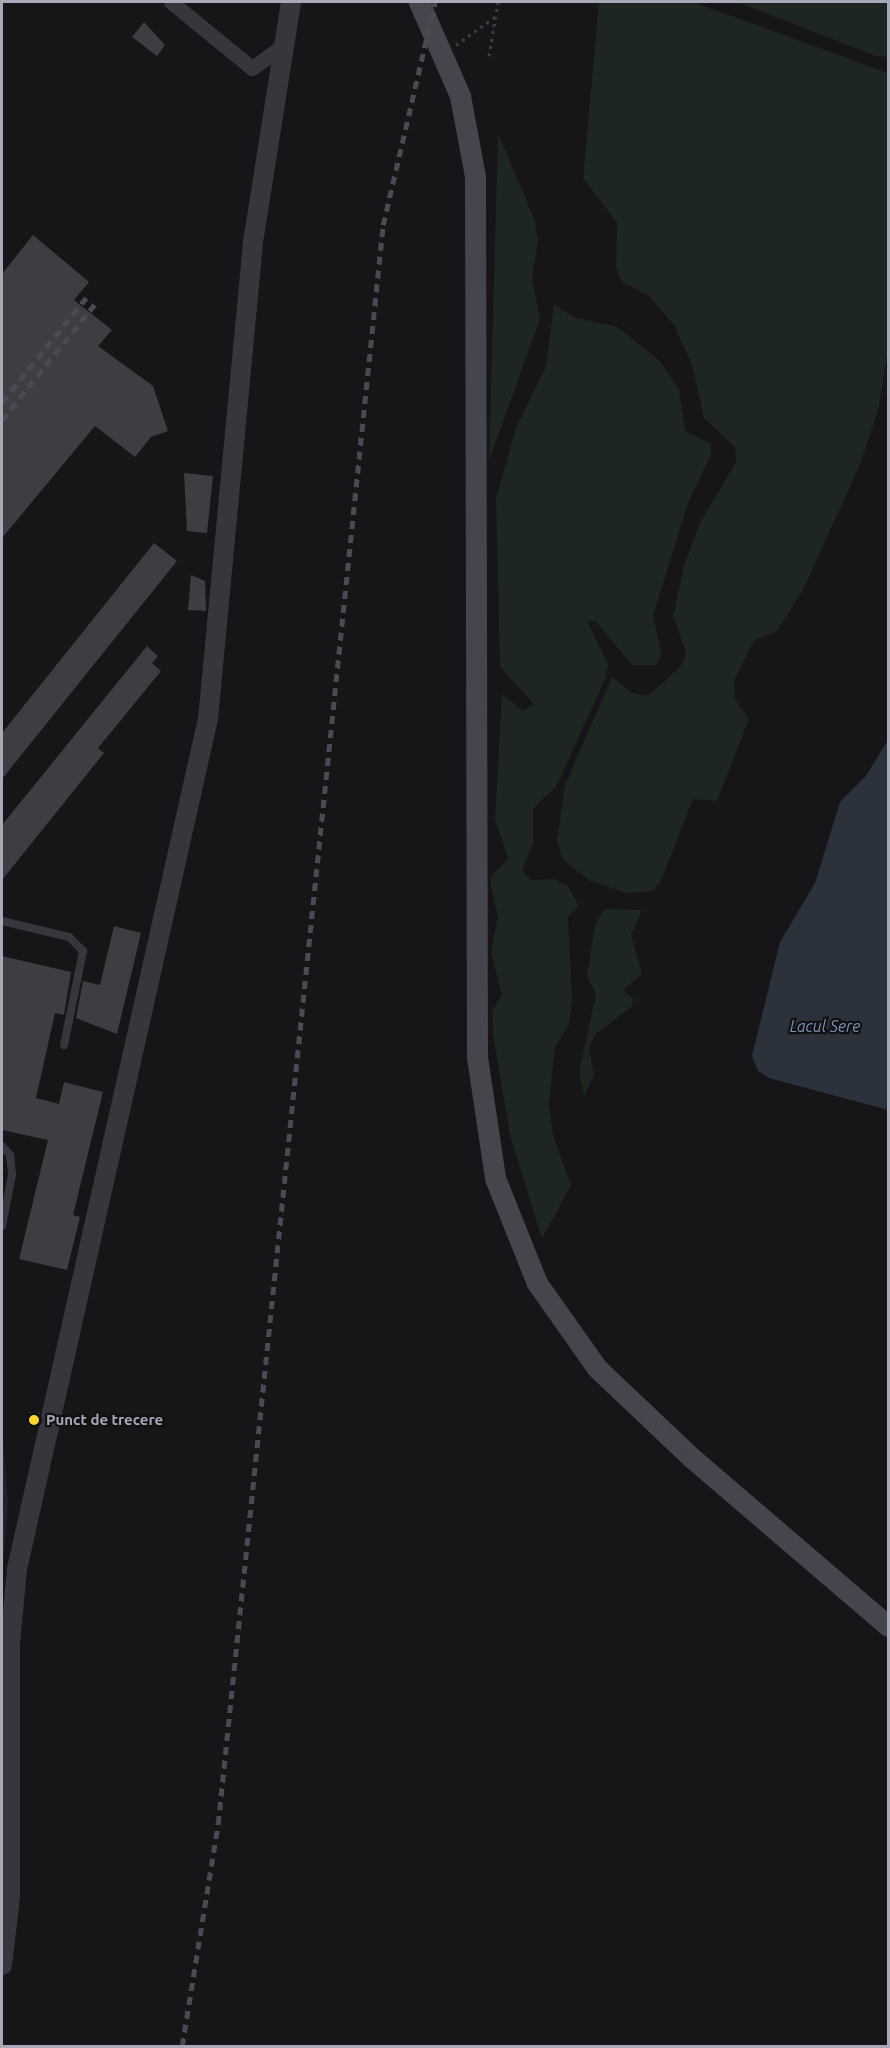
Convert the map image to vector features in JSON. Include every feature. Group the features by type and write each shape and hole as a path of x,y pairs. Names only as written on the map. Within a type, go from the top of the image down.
{"main road":[{"path":"419,2 446,60 465,113 475,176 476,1035 480,1100 495,1178 537,1283 597,1368 692,1458 888,1626"}],"street":[{"path":"171,2 252,68 285,44"},
{"path":"2,1965 10,1898 9,1654 17,1569 208,719 254,236 291,2"}],"lane":[{"path":"2,921 69,937 83,951 64,1045"},
{"path":"2,1146 10,1155 12,1175 2,1226"}],"path":[{"path":"489,56 498,2"},
{"path":"446,60 466,34 496,16"}],"shaded area":[{"path":"599,2 693,2 888,73 888,350 878,411 861,462 803,590 776,632 754,640 734,681 735,699 749,719 717,801 693,799 660,883 652,891 626,893 589,880 563,860 557,840 565,785 612,677 632,693 648,696 682,665 686,652 673,616 684,566 700,523 736,462 735,447 704,418 692,365 674,325 649,296 622,282 616,268 617,223 583,178"},
{"path":"737,2 888,2 888,57 876,56"},
{"path":"498,133 535,221 538,241 532,278 540,319 489,461"},
{"path":"554,305 576,318 618,327 659,360 679,389 685,431 711,444 711,455 688,503 653,616 662,655 656,665 632,665 596,622 587,621 608,664 606,677 556,787 533,809 533,844 522,870 531,880 554,879 568,886 579,906 568,916 572,999 569,1025 555,1047 549,1104 553,1135 571,1185 542,1239 510,1135 493,1035 492,1012 502,995 491,952 498,917 491,877 508,859 495,819 502,694 523,711 534,704 500,667 496,498 516,428 546,366"},
{"path":"604,909 642,910 631,935 642,974 623,990 634,999 631,1007 595,1035 589,1048 594,1075 584,1096 579,1072 596,994 587,976 595,925"},
{"path":"2,1427 8,1500 2,1584"}],"water":[{"name":"Lacul Sere","path":"888,740 888,1110 769,1078 758,1071 752,1056 780,942 815,883 840,802 866,776"}],"building":[{"path":"144,22 165,45 157,56 132,37"},
{"path":"33,235 89,282 74,300 112,330 98,346 153,386 168,431 151,437 135,457 95,426 2,538 2,274"},
{"path":"184,473 213,476 207,533 187,531"},
{"path":"154,543 177,561 2,779 2,733"},
{"path":"191,575 205,581 206,611 188,610"},
{"path":"147,646 158,656 152,663 161,671 98,748 104,753 2,880 2,825"},
{"path":"114,926 141,933 117,1034 76,1018 83,981 100,985"},
{"path":"2,956 71,972 64,1015 55,1013 36,1098 59,1104 64,1082 103,1092 73,1215 80,1217 67,1270 19,1259 48,1140 2,1130"},
{"name":"Punct de trecere","path":"29,1412 40,1413 36,1428 28,1427"}],"railway":[{"path":"182,2046 218,1824 383,225 435,2"},
{"path":"2,402 86,298"},
{"path":"2,420 95,304"}],"place":[{"name":"Punct de trecere","path":"34,1420"}]}
